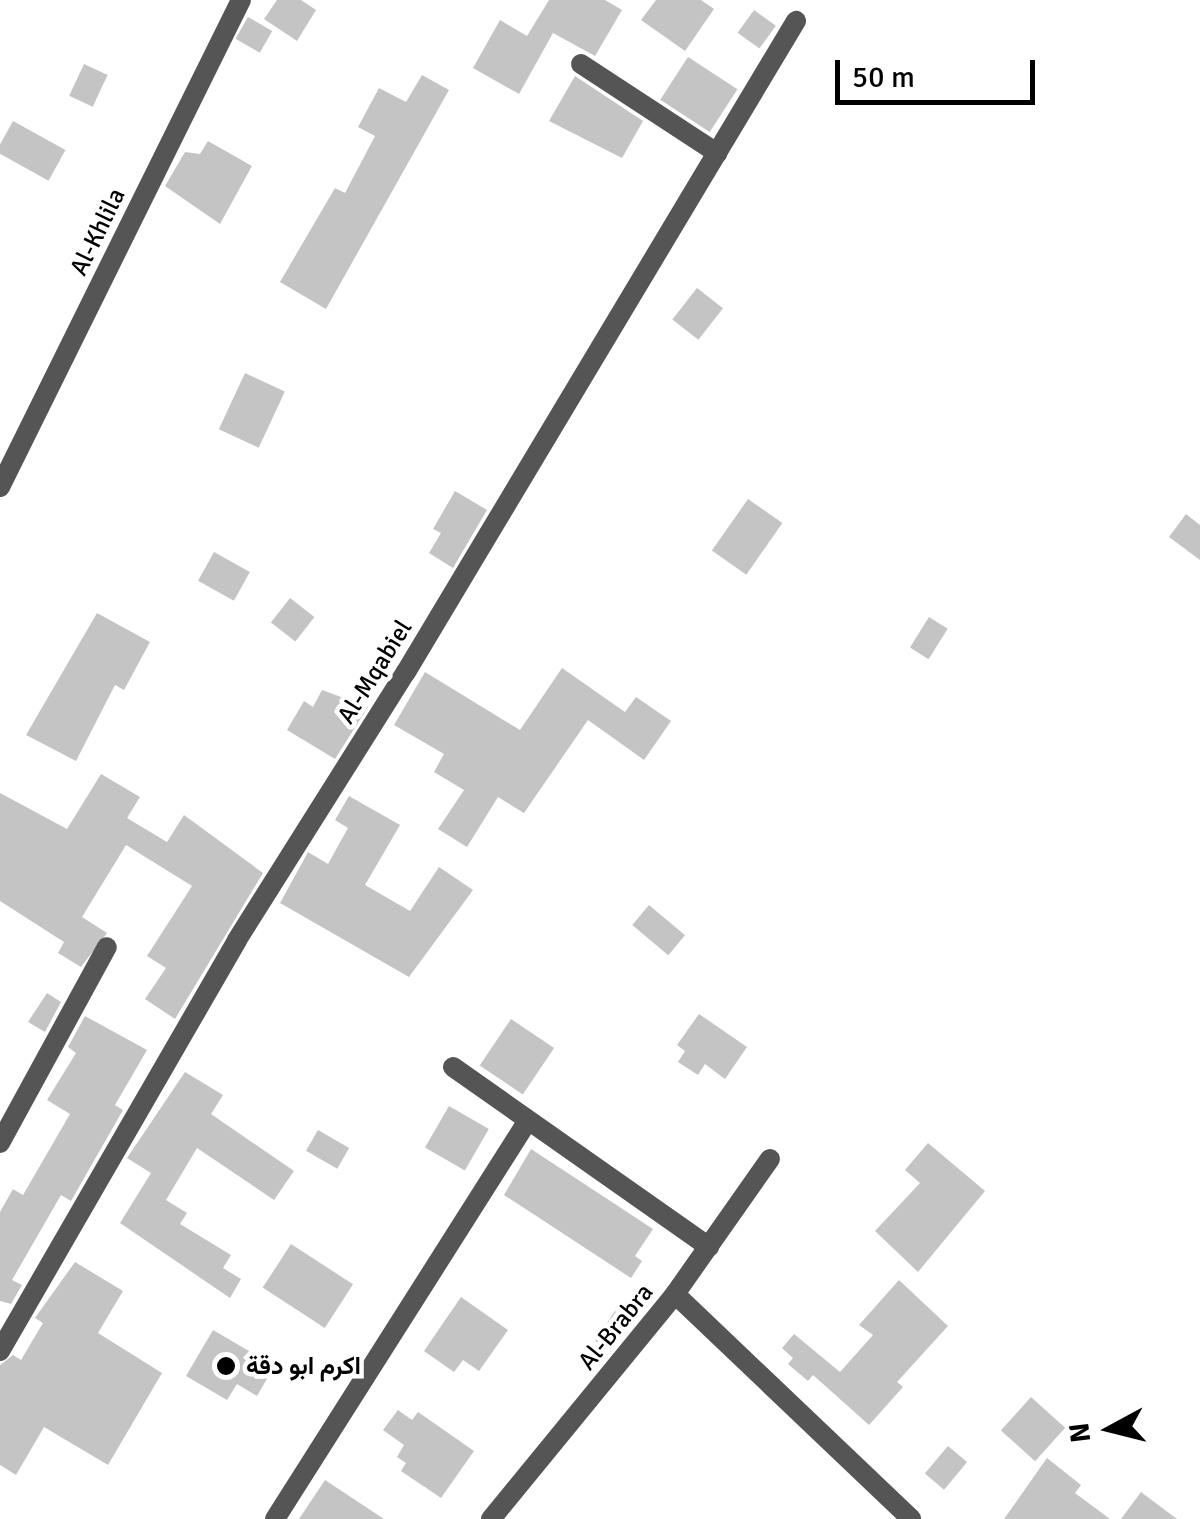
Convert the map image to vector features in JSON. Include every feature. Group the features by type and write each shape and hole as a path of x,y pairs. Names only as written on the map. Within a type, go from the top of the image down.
{"street":[{"name":"Al-Khlila","path":"0,487 240,0"},
{"name":"Al-Mqabiel","path":"0,1352 237,940 796,21"},
{"path":"582,64 717,153"},
{"path":"0,1143 107,947"},
{"path":"454,1067 709,1247"},
{"path":"275,1519 528,1121"},
{"name":"Al-Brabra","path":"491,1519 675,1294 770,1159"},
{"path":"675,1294 911,1519"}],"building":[{"path":"277,0 301,0 316,10 297,41 264,19"},
{"path":"549,0 605,0 622,10 595,56 553,33 519,94 473,68 500,20 527,36"},
{"path":"656,0 701,0 714,9 685,51 641,20"},
{"path":"754,10 776,26 759,49 738,33"},
{"path":"248,17 272,31 260,53 236,39"},
{"path":"688,57 737,89 710,132 660,100"},
{"path":"84,64 108,75 93,107 69,96"},
{"path":"422,75 449,90 326,309 280,282 335,188 345,193 375,136 358,127 379,88 406,102"},
{"path":"575,76 643,121 622,158 549,121"},
{"path":"13,121 65,150 49,181 0,154 0,144"},
{"path":"208,141 252,166 220,224 165,186 185,152 200,154"},
{"path":"697,288 723,308 698,340 672,320"},
{"path":"245,373 285,392 259,448 219,429"},
{"path":"455,491 487,510 453,568 429,553 441,533 433,529"},
{"path":"748,499 782,523 746,575 712,551"},
{"path":"1186,514 1200,525 1200,560 1169,537"},
{"path":"214,552 250,572 234,601 198,581"},
{"path":"290,598 314,617 295,642 271,622"},
{"path":"97,613 150,642 124,690 115,685 76,761 26,735"},
{"path":"929,617 948,629 929,659 910,648"},
{"path":"562,668 625,712 636,697 671,721 644,760 588,720 524,813 498,797 467,847 438,829 464,790 434,772 444,754 394,725 425,672 520,730"},
{"path":"322,690 368,707 335,759 287,730 304,701 313,707"},
{"path":"101,774 140,797 127,818 167,842 184,815 263,873 175,1019 145,999 166,968 147,956 192,886 126,845 82,917 107,933 81,967 58,953 64,942 0,901 0,793 67,829"},
{"path":"349,796 400,825 365,885 410,911 439,867 473,890 409,977 280,903 308,852 328,864 348,828 335,820"},
{"path":"649,905 685,935 668,955 632,925"},
{"path":"47,993 61,1002 45,1032 28,1022"},
{"path":"699,1014 747,1047 725,1079 705,1064 698,1075 678,1062 685,1051 677,1045"},
{"path":"85,1016 147,1050 115,1105 123,1110 71,1201 61,1195 12,1280 22,1285 11,1304 0,1301 0,1212 13,1189 23,1195 70,1114 47,1100 76,1053 68,1047"},
{"path":"511,1019 554,1048 523,1095 480,1065"},
{"path":"185,1072 223,1095 211,1114 294,1171 274,1200 197,1148 166,1200 187,1213 180,1224 231,1255 223,1268 241,1279 230,1298 120,1223 151,1173 127,1158"},
{"path":"449,1106 489,1129 465,1171 425,1148"},
{"path":"318,1130 349,1148 337,1169 306,1151"},
{"path":"928,1143 985,1191 918,1272 875,1231 920,1183 905,1170"},
{"path":"531,1149 653,1229 635,1256 642,1261 631,1278 504,1195"},
{"path":"291,1244 353,1284 325,1328 263,1288"},
{"path":"75,1262 123,1291 98,1333 162,1373 108,1465 44,1427 16,1475 0,1465 0,1365 13,1355 21,1360 43,1323 35,1318"},
{"path":"899,1280 948,1326 897,1382 903,1387 869,1425 813,1375 808,1381 788,1364 793,1358 782,1348 794,1334 840,1372 873,1335 859,1325"},
{"path":"461,1297 508,1330 479,1371 463,1360 454,1372 424,1351"},
{"path":"615,1311 633,1324 611,1351 595,1341"},
{"path":"213,1330 254,1354 248,1365 268,1377 257,1396 237,1384 227,1400 186,1376"},
{"path":"1031,1397 1065,1428 1035,1461 1001,1430"},
{"path":"398,1410 412,1420 418,1412 474,1451 441,1498 401,1471 406,1463 397,1457 404,1445 383,1430"},
{"path":"948,1446 967,1462 944,1490 925,1474"},
{"path":"1047,1458 1081,1485 1075,1493 1110,1519 1004,1519"},
{"path":"325,1480 384,1519 299,1519"},
{"path":"1141,1492 1177,1519 1121,1519"}],"place":[{"name":"اكرم ابو دقة","path":"226,1366"}]}
